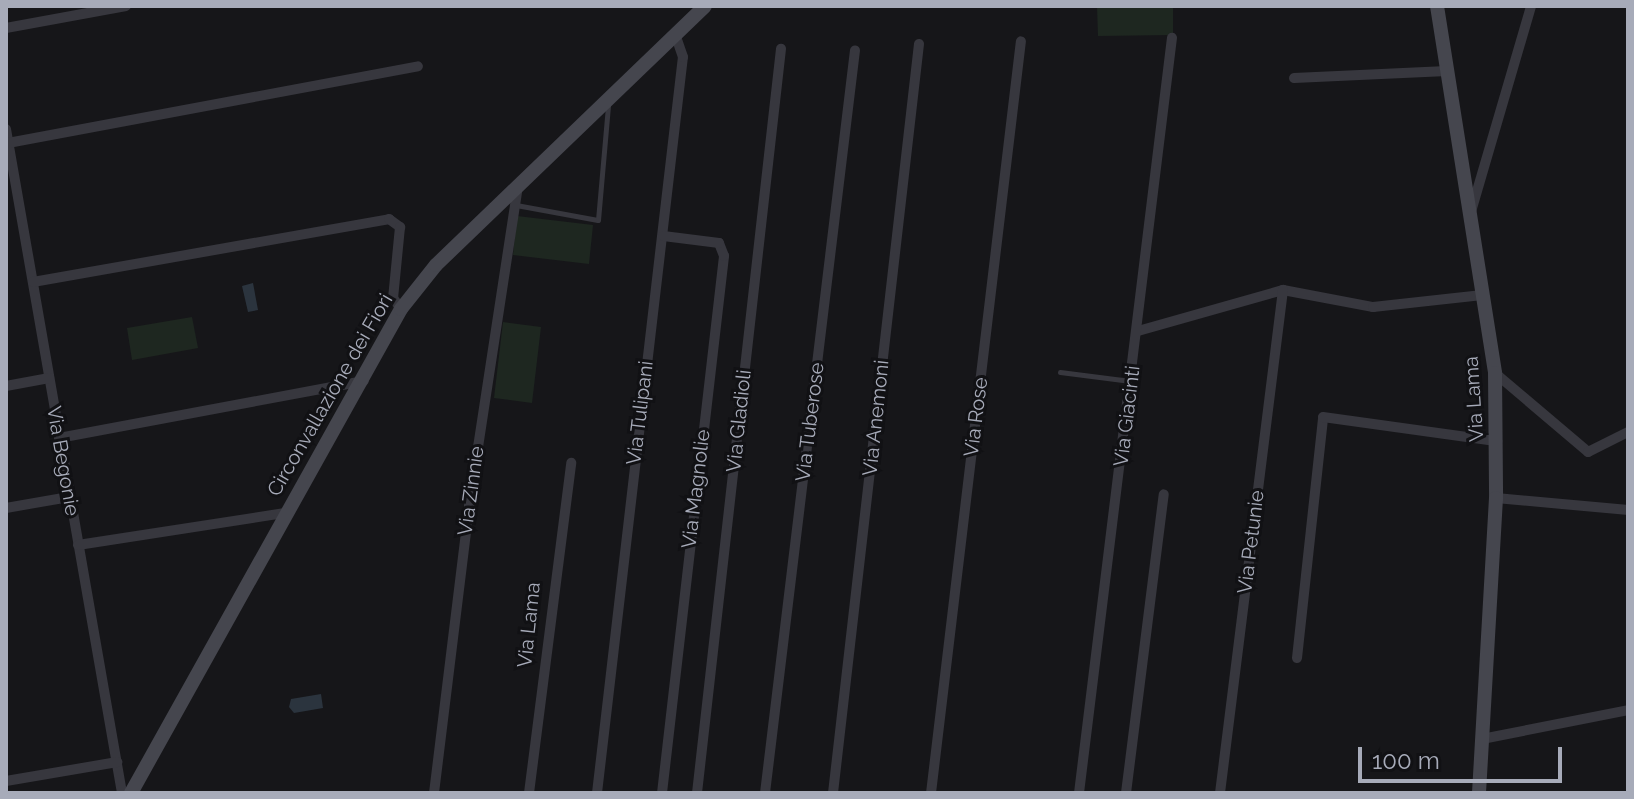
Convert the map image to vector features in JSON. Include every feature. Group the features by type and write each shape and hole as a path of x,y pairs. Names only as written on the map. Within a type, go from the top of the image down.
{"street":[{"path":"6,28 126,6"},
{"name":"Via Lama","path":"1437,6 1495,373 1496,498 1479,793"},
{"path":"1470,217 1531,6"},
{"name":"Circonvallazione dei Fiori","path":"131,793 284,513 365,381 401,309 436,265 515,198 700,8"},
{"name":"Via Tulipani","path":"597,793 683,57 675,34"},
{"name":"Via Giacinti","path":"1079,793 1172,38"},
{"name":"Via Rose","path":"931,793 1021,41"},
{"name":"Via Anemoni","path":"833,793 919,44"},
{"name":"Via Gladioli","path":"697,793 781,49"},
{"name":"Via Tuberose","path":"765,793 855,50"},
{"path":"8,143 418,66"},
{"path":"1294,78 1447,71"},
{"name":"Via Begonie","path":"6,129 122,793"},
{"name":"Via Zinnie","path":"434,793 469,506 515,198"},
{"path":"33,282 389,219 400,227 393,298 401,309"},
{"name":"Via Magnolie","path":"662,793 724,256 719,243 663,236"},
{"path":"1138,331 1283,290 1373,307 1482,295"},
{"name":"Via Petunie","path":"1220,793 1283,290"},
{"path":"1495,373 1588,452 1628,432"},
{"path":"6,386 49,378"},
{"path":"59,438 365,381"},
{"path":"1297,658 1323,417 1497,441"},
{"name":"Via Lama","path":"529,793 571,463"},
{"path":"1126,793 1164,494"},
{"path":"6,508 69,497"},
{"path":"1496,498 1628,510"},
{"path":"78,545 284,513"},
{"path":"1482,739 1628,710"},
{"path":"6,781 117,762"}],"lane":[{"path":"515,198 598,220 608,100"},
{"path":"1060,372 1131,381"}],"shaded area":[{"path":"1097,6 1173,6 1173,35 1098,36"},
{"path":"517,216 593,225 589,264 513,255"},
{"path":"253,283 258,310 248,312 242,286"},
{"path":"192,317 198,348 132,360 127,328"},
{"path":"503,322 541,327 532,403 494,398"},
{"path":"321,694 323,708 294,713 289,707 291,699"}]}
